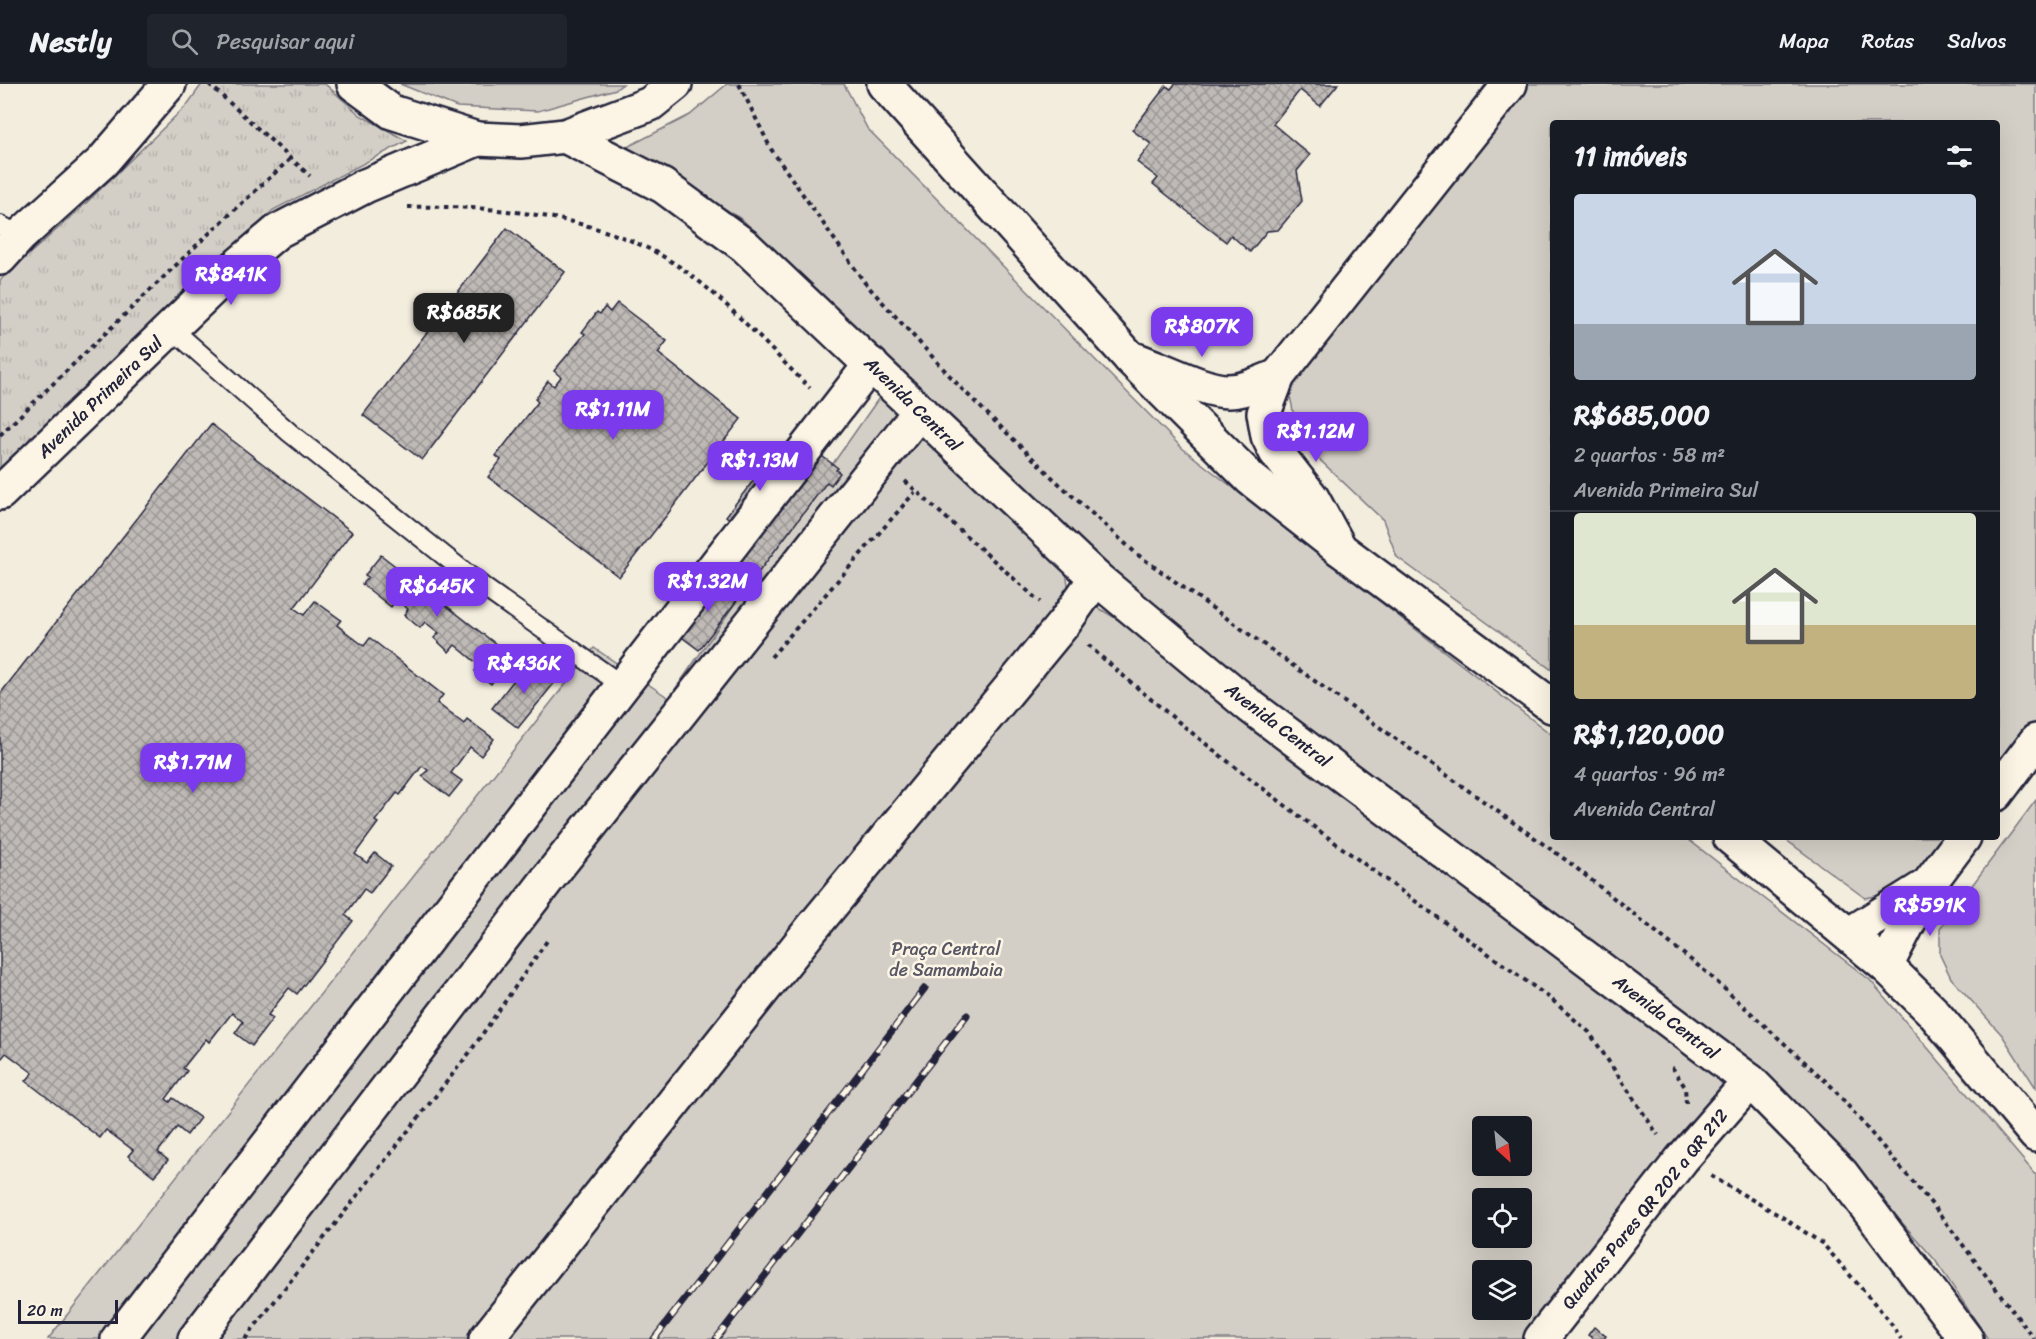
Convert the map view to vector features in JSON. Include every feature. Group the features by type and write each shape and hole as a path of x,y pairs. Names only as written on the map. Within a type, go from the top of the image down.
{"street":[{"path":"7,240 102,162 169,84"},
{"path":"354,84 392,112 477,139 521,141 566,136 651,104 675,84"},
{"path":"884,84 1130,357 1251,479 1340,549 1550,705"},
{"path":"1340,549 1312,498 1276,452 1268,435 1264,413 1278,376 1510,84"},
{"name":"Avenida Central","path":"566,136 663,186 746,246 1096,578 1250,706 1750,1081 1840,1173 1966,1339"},
{"name":"Avenida Primeira Sul","path":"0,493 171,328 278,231 338,199 477,139"},
{"path":"1130,357 1159,366 1213,390 1245,389 1278,376"},
{"path":"117,1339 871,363"},
{"path":"195,1339 547,880 920,411"},
{"path":"486,1339 813,927 1064,623 1096,578"},
{"path":"2000,789 2036,741"},
{"path":"1734,840 1886,966 1932,1011 2036,1135"},
{"path":"1886,966 1928,885 1962,840"},
{"path":"1850,934 1928,885"},
{"name":"Quadras Pares QR 202 a QR 212","path":"1541,1339 1682,1159 1750,1081"}],"lane":[{"path":"171,328 290,433 486,589 623,686"}],"path":[{"path":"209,84 290,159 338,199"},
{"path":"739,84 771,149 865,283 961,388 1048,474 1138,555 1570,863 1706,972 1832,1087 1935,1208 2034,1339"},
{"path":"0,435 201,241 290,159"},
{"path":"405,207 460,206 582,222 663,256 703,285 835,411"},
{"path":"883,459 915,492 1149,699 1273,798 1551,999 1589,1032 1652,1128 1682,1159 1782,1217 1823,1244 1888,1318 1902,1339"},
{"path":"765,663 915,492"},
{"path":"245,1339 470,1052 551,934"}],"green space":[{"path":"202,84 325,84 360,115 407,141 273,210 0,476 0,280 80,209 187,105"},
{"path":"400,84 623,84 616,89 538,111 457,107"},
{"path":"727,84 844,84 867,128 1182,448 1550,733 1550,840 1689,840 1870,980 2036,1175 2036,1339 1988,1339 1935,1260 1790,1096 1123,591 971,449 743,220 627,147 690,115"},
{"path":"1486,84 2036,84 2036,727 2000,774 2000,120 1550,120 1550,669 1397,557 1383,520 1299,440 1282,357"},
{"name":"Praça Central de Samambaia","path":"881,395 1066,573 1069,590 1120,621 1143,627 1712,1059 1722,1085 1703,1126 1542,1339 48,1339 594,648 669,698"},
{"path":"2036,800 2036,1088 2002,1035 1951,978 1940,955 1940,928"},
{"path":"1786,840 1949,840 1929,865 1898,892 1865,898"}],"building":[{"path":"1175,84 1338,84 1320,106 1300,90 1273,124 1310,155 1297,171 1302,201 1278,230 1267,231 1250,252 1231,235 1226,242 1153,184 1158,178 1137,162 1151,144 1132,130 1166,86 1171,89"},
{"path":"507,228 565,272 422,460 363,415 428,331 424,328 438,310 442,313"},
{"path":"617,303 667,341 658,353 741,419 619,577 488,477 501,460 496,456 538,402 535,399 548,381 554,386 561,377 554,371 585,334 582,332 597,312 600,314 605,307 610,312"},
{"path":"211,424 352,532 294,608 304,615 315,601 341,620 337,625 364,646 370,638 443,695 437,703 464,724 467,719 494,739 481,756 470,747 451,773 462,781 449,797 422,776 428,770 422,766 400,795 397,793 375,821 378,823 355,854 367,863 375,853 391,866 370,893 364,889 345,915 353,921 297,994 289,988 268,1015 273,1018 252,1046 235,1033 243,1022 232,1013 209,1042 206,1039 183,1068 187,1071 166,1099 170,1102 173,1098 200,1118 187,1135 177,1127 158,1152 168,1160 154,1176 128,1156 133,1150 106,1130 100,1138 26,1081 33,1073 6,1053 2,1058 0,1056 0,694"},
{"path":"815,451 838,468 836,470 840,473 831,485 827,482 745,590 723,572"},
{"path":"775,452 795,467 746,532 726,516"},
{"path":"381,555 515,659 499,679 496,677 491,684 475,671 479,665 455,645 449,652 434,638 439,633 425,622 420,628 404,615 408,609 397,599 391,607 362,584 368,577 365,575"},
{"path":"716,576 741,595 699,650 675,632"},
{"path":"529,661 555,682 518,728 492,708"},
{"path":"1594,1327 1606,1336 1604,1339 1594,1339 1588,1335"}],"railway":[{"path":"654,1339 925,988"},
{"path":"716,1339 967,1015"}]}
